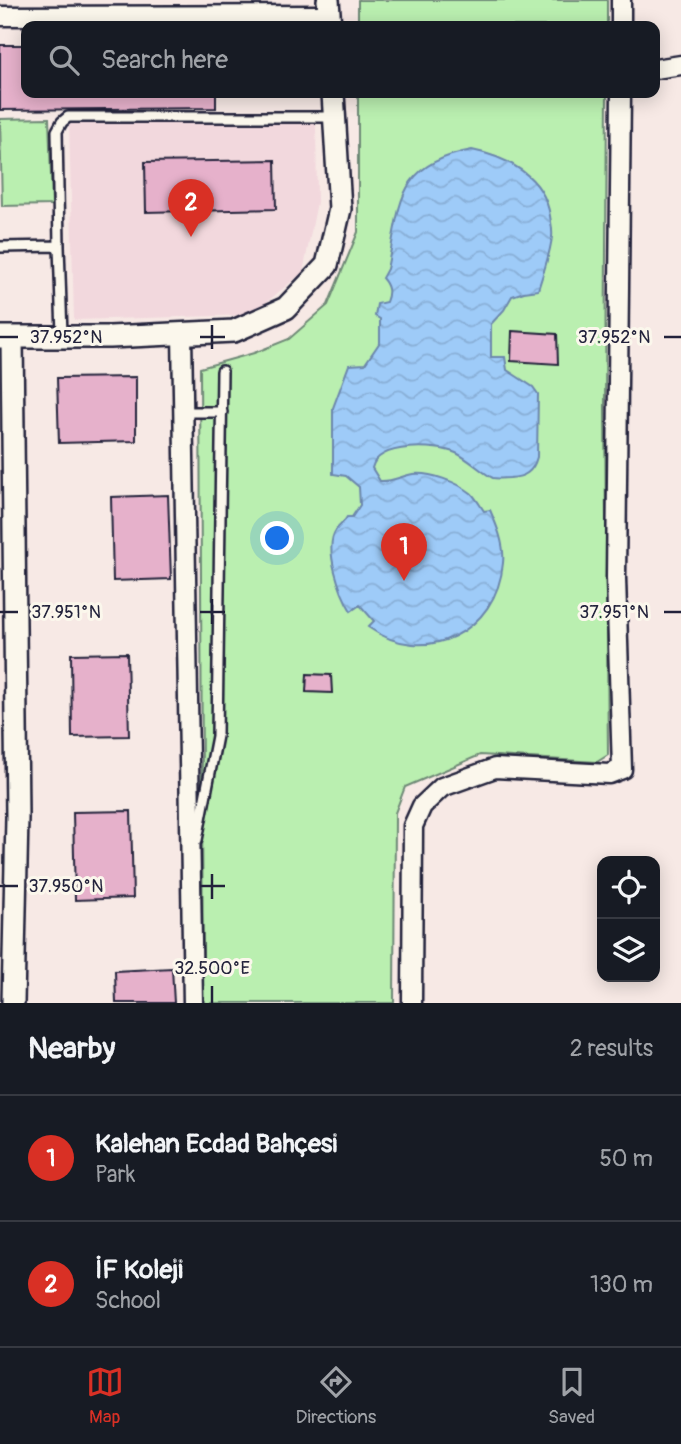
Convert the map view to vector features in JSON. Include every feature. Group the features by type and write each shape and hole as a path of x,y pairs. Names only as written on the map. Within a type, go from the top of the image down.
{"street":[{"path":"621,0 621,21"},
{"path":"0,16 83,8 329,14"},
{"path":"660,68 681,65"},
{"path":"13,1003 17,817 6,337 110,337 234,331 286,308 327,265 340,209 333,98"},
{"path":"412,1003 413,827 422,806 442,787 495,768 609,774 622,769 616,578 621,98"},
{"path":"182,333 192,1003"}],"lane":[{"path":"62,337 57,131 68,117 335,117"},
{"path":"0,247 59,246"},
{"path":"191,872 217,736 222,371"},
{"path":"183,412 222,412"}],"shaded area":[{"path":"69,121 316,123 317,202 303,272 251,315 74,320"}],"green space":[{"path":"358,0 607,0 607,21 358,21"},
{"path":"358,98 607,98 605,408 608,755 597,762 480,755 405,787 395,813 394,1003 203,1003 200,368 254,353 289,339 328,305 358,232"},
{"path":"49,118 52,205 2,206 0,119"}],"water":[{"path":"472,150 510,163 532,179 546,202 550,216 551,244 538,290 512,296 491,324 491,357 505,357 507,370 533,387 538,394 537,457 531,470 524,475 499,478 489,476 456,453 436,448 396,450 377,460 372,468 380,481 420,474 443,479 465,489 473,495 484,511 490,510 502,543 503,563 498,587 487,608 473,624 455,636 434,643 412,644 390,639 368,627 374,621 360,605 351,611 338,583 332,559 333,538 337,528 347,517 352,517 360,505 359,487 346,476 333,474 333,408 349,365 365,364 380,342 380,319 375,316 377,304 386,302 388,289 382,278 387,269 399,207 406,191 415,177 428,166"}],"building":[{"path":"0,45 21,45 21,98 216,98 216,108 0,110"},
{"path":"275,160 276,209 146,212 145,162"},
{"path":"512,331 557,334 558,364 511,361"},
{"path":"136,377 136,441 59,443 57,378"},
{"path":"168,495 171,579 113,581 111,497"},
{"path":"127,653 129,736 72,737 71,654"},
{"path":"307,674 331,675 332,693 306,692"},
{"path":"131,811 133,898 75,900 73,812"},
{"path":"172,968 174,1003 116,1003 115,971"}],"place":[{"name":"İF Koleji","path":"191,237"},
{"name":"Kalehan Ecdad Bahçesi","path":"404,581"}]}
